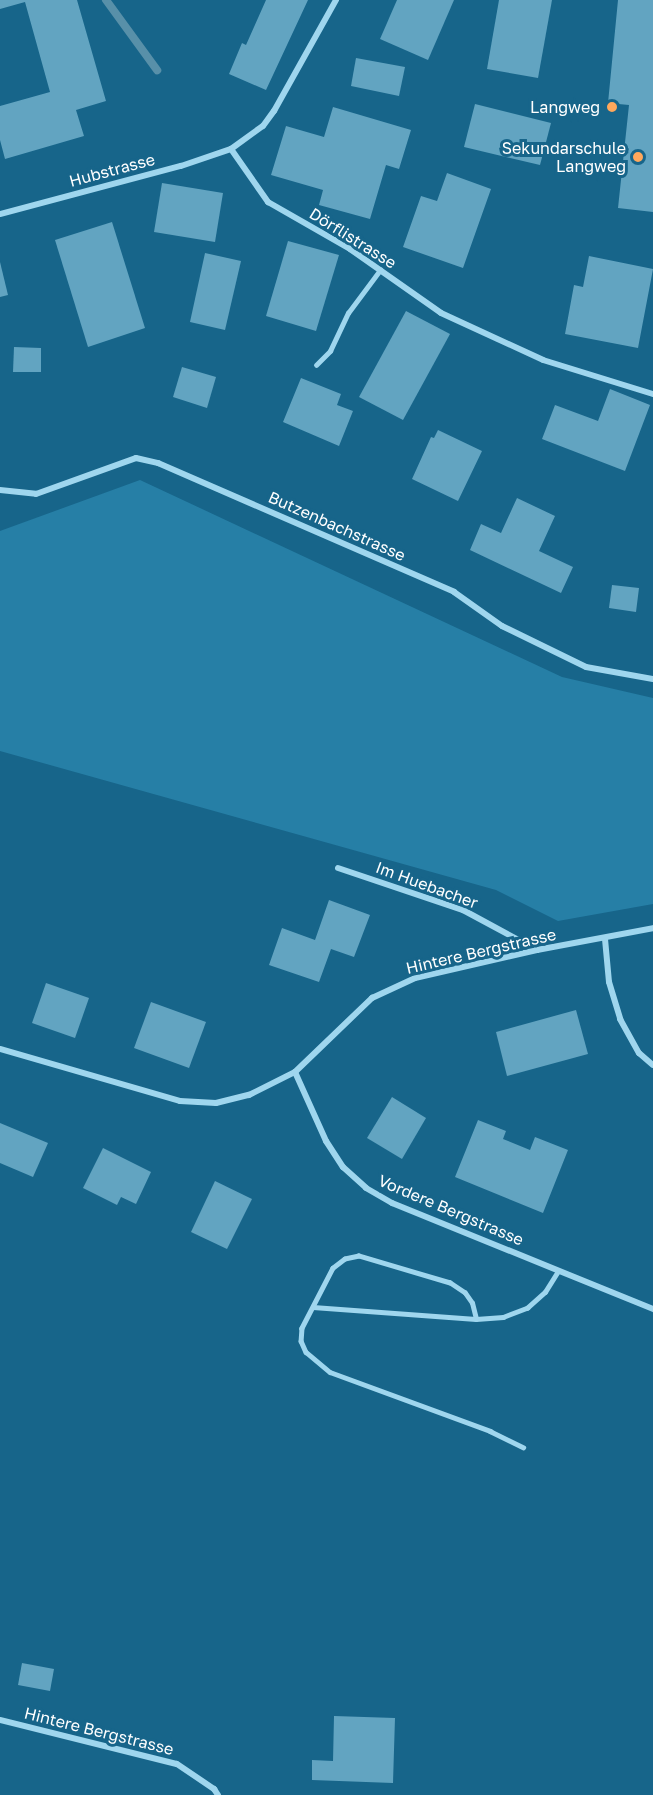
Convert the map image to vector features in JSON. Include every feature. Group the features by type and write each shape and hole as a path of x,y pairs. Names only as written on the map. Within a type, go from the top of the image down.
{"street":[{"path":"231,149 263,126 274,111 336,0"},
{"name":"Hubstrasse","path":"0,214 181,166 231,149"},
{"name":"Dörflistrasse","path":"231,149 268,202 350,249 451,318 543,360 653,394"},
{"name":"Butzenbachstrasse","path":"0,490 36,494 136,458 158,463 454,592 502,626 586,667 653,680"},
{"name":"Im Huebacher","path":"338,868 464,910 537,950"},
{"name":"Hintere Bergstrasse","path":"0,1049 180,1101 216,1103 249,1095 295,1072 372,998 415,978 537,950 605,939 653,928"},
{"path":"605,939 609,982 620,1019 639,1053 653,1065"},
{"name":"Vordere Bergstrasse","path":"295,1072 326,1141 343,1167 366,1188 392,1203 653,1309"},
{"name":"Hintere Bergstrasse","path":"0,1720 177,1764 214,1789 218,1795"}],"lane":[{"path":"316,364 330,351 348,313 380,270"},
{"path":"476,1319 472,1304 465,1293 450,1283 359,1256 345,1259 333,1268 302,1328 301,1341 315,1363 330,1372 480,1428 523,1447"},
{"path":"313,1307 476,1319 503,1317 527,1308 545,1293 558,1270"}],"shaded area":[{"path":"140,480 562,677 653,698 653,904 558,921 496,890 0,751 0,531"}],"building":[{"path":"0,0 77,0 106,101 76,110 84,136 5,159 0,140 0,106 50,92 25,2 0,9"},
{"path":"266,0 308,0 266,90 229,74 242,43 246,45"},
{"path":"397,0 454,0 428,60 380,39"},
{"path":"499,0 552,0 538,78 487,69"},
{"name":"Sekundarschule Langweg","path":"618,0 653,0 653,212 618,208 629,105 608,103"},
{"path":"356,58 405,67 399,96 351,86"},
{"path":"475,104 551,123 540,165 464,147"},
{"path":"333,107 411,130 399,169 386,165 370,219 319,205 323,190 271,175 286,126 324,137"},
{"path":"447,173 491,189 463,268 403,247 421,196 437,201"},
{"path":"162,183 223,193 215,242 154,232"},
{"path":"112,222 145,328 88,347 55,240"},
{"path":"288,241 339,255 316,331 266,316"},
{"path":"205,253 241,261 225,330 190,322"},
{"path":"589,256 653,269 638,348 565,334 574,285 583,287"},
{"path":"0,262 8,295 0,297"},
{"path":"406,311 450,334 403,420 359,397"},
{"path":"14,347 41,348 41,372 13,372"},
{"path":"182,367 216,377 207,408 173,397"},
{"path":"301,378 341,394 337,405 353,411 339,446 283,422"},
{"path":"610,389 650,405 625,471 542,439 555,405 598,421"},
{"path":"438,430 482,451 458,501 412,479 431,437 434,438"},
{"path":"517,498 555,516 539,551 573,567 561,593 470,550 481,524 501,533"},
{"path":"612,585 639,588 636,612 609,608"},
{"path":"329,900 370,915 354,957 331,949 319,982 269,965 282,928 315,940"},
{"path":"46,983 89,998 75,1038 32,1023"},
{"path":"151,1002 206,1022 189,1068 134,1048"},
{"path":"576,1010 588,1054 507,1076 496,1032"},
{"path":"392,1097 426,1118 402,1159 367,1138"},
{"path":"478,1120 506,1131 503,1139 530,1150 535,1137 568,1150 543,1213 455,1177"},
{"path":"0,1123 48,1143 33,1177 0,1163"},
{"path":"103,1148 151,1172 136,1204 121,1197 117,1205 83,1188"},
{"path":"215,1181 252,1199 227,1249 191,1232"},
{"path":"22,1663 54,1669 50,1691 18,1685"},
{"path":"334,1716 395,1718 393,1783 312,1780 312,1760 333,1761"}],"waterway":[{"path":"106,0 157,70"}],"place":[{"name":"Langweg","path":"612,107"},
{"name":"Sekundarschule Langweg","path":"638,157"}]}
